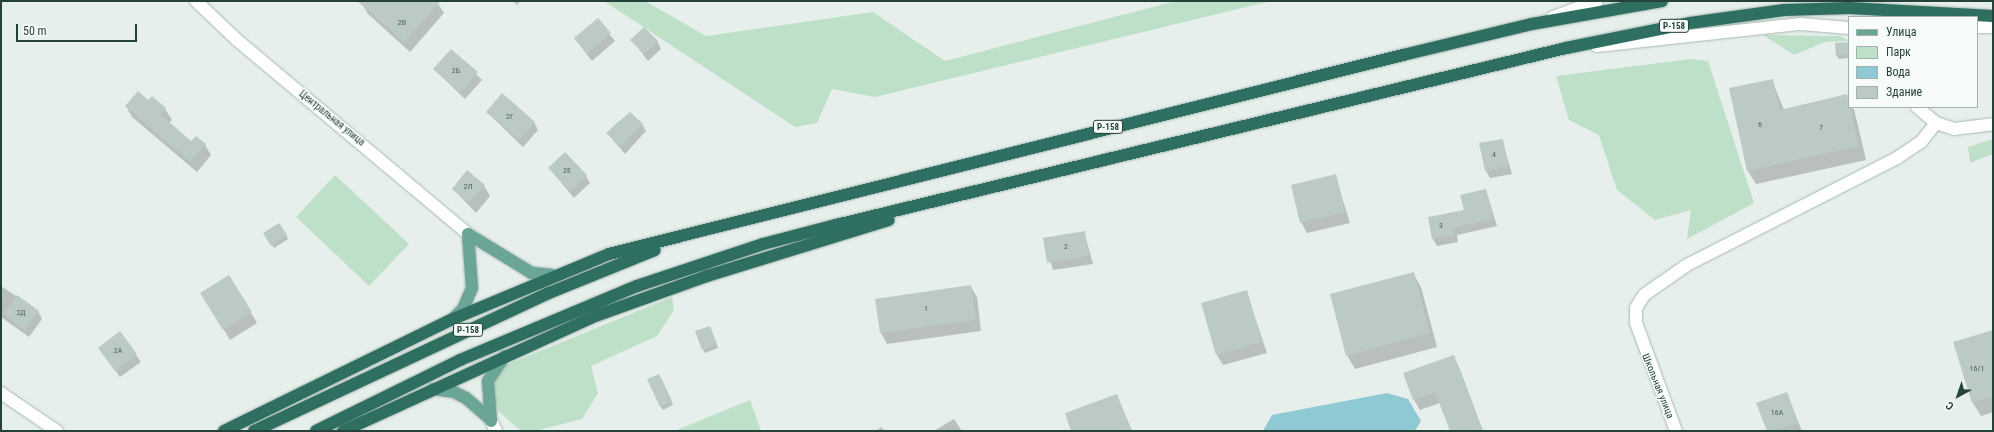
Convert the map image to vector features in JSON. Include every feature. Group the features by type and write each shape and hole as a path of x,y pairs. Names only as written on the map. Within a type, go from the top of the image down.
{"highway":[{"name":"Р-158","path":"254,431 550,293 686,238 828,197 1532,24 1662,1"},
{"name":"Р-158","path":"316,431 460,360 637,286 763,244 1566,48 1690,23 1784,10 1850,8 1993,16"},
{"path":"343,431 506,354 656,292 868,227 942,200"},
{"path":"224,431 453,319 552,275 609,254 686,238"}],"main road":[{"path":"468,234 532,273 552,275"},
{"path":"453,319 463,309 472,288 468,234"},
{"path":"494,426 488,381 506,354"},
{"path":"433,389 454,392 466,398 494,426"}],"street":[{"name":"Центральная улица","path":"196,1 237,40 468,234"},
{"path":"1532,24 1597,1"},
{"path":"1566,48 1801,24 1848,28"},
{"path":"1978,27 1993,27"},
{"path":"1918,108 1936,123 1954,129 1993,124"},
{"name":"Школьная улица","path":"1676,431 1640,341 1636,308 1655,286 1687,265 1897,158 1921,142 1936,123"},
{"path":"1,393 56,431"}],"green space":[{"path":"604,1 645,1 706,36 873,12 945,61 1176,1 1271,1 875,97 832,89 817,123 795,127"},
{"path":"1763,35 1840,36 1848,40 1825,42 1794,55"},
{"path":"1690,59 1708,61 1754,203 1687,239 1691,210 1655,220 1617,190 1599,135 1569,120 1556,76"},
{"path":"1993,139 1993,154 1970,163 1968,147"},
{"path":"335,175 409,244 369,286 296,217"},
{"path":"672,297 674,310 657,336 591,366 598,393 582,419 534,431 520,430 498,411 492,395 495,381 506,365"},
{"path":"750,400 761,431 674,431"}],"water":[{"path":"1387,393 1408,399 1421,421 1415,431 1263,431 1272,415"}],"building":[{"path":"357,1 441,1 404,42"},
{"path":"598,18 611,33 587,54 574,38"},
{"path":"644,27 658,41 644,54 630,40"},
{"path":"1848,42 1848,55 1836,56 1835,43"},
{"path":"451,49 478,72 461,93 433,69"},
{"path":"1773,79 1780,110 1847,94 1848,108 1850,108 1859,146 1747,171 1729,88"},
{"path":"138,91 148,100 152,96 166,108 161,115 191,141 196,136 206,144 190,162 125,106"},
{"path":"502,93 535,122 519,140 486,112"},
{"path":"630,112 643,124 621,147 606,133"},
{"path":"1503,139 1508,166 1485,171 1479,143"},
{"path":"565,152 587,175 570,191 548,168"},
{"path":"467,170 485,185 469,203 452,189"},
{"path":"1336,174 1345,212 1300,223 1291,185"},
{"path":"1486,189 1493,219 1453,228 1454,234 1432,239 1428,217 1464,210 1460,195"},
{"path":"279,223 287,235 271,246 263,233"},
{"path":"1085,231 1089,256 1047,263 1043,238"},
{"path":"1414,272 1430,333 1346,356 1330,294"},
{"path":"229,275 252,312 223,330 200,293"},
{"path":"971,285 976,320 880,333 875,299"},
{"path":"1247,290 1262,342 1216,355 1201,303"},
{"path":"17,295 39,311 25,330 3,314"},
{"path":"710,326 717,344 702,350 695,331"},
{"path":"1993,330 1993,397 1972,403 1953,342"},
{"path":"120,331 137,354 115,371 98,348"},
{"path":"1454,355 1482,431 1450,431 1435,392 1413,400 1403,373"},
{"path":"659,374 672,401 660,407 647,379"},
{"path":"1787,392 1799,424 1767,431 1756,403"},
{"path":"1117,394 1130,431 1071,431 1065,413"}]}
